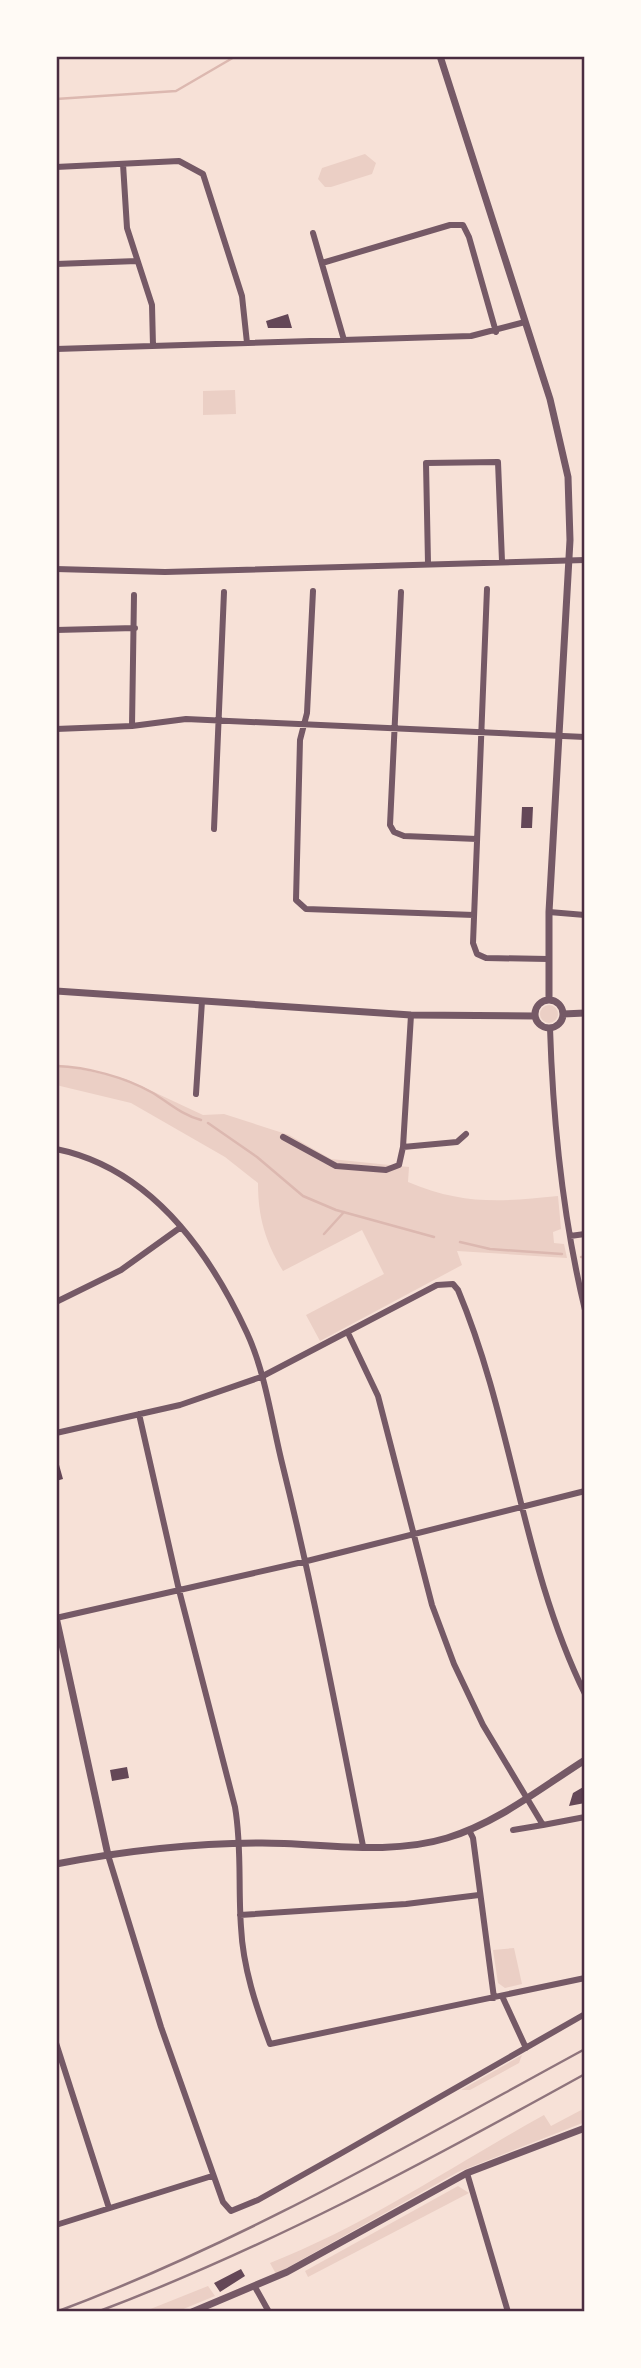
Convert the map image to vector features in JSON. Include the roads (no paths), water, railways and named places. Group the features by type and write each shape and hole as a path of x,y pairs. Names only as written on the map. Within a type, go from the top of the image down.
{"street":[{"path":"440,56 525,322 566,464 570,512 569,561 549,912 549,1000"},
{"path":"56,167 179,161 203,174 242,296 247,343"},
{"path":"123,164 125,216 152,305 153,346"},
{"path":"322,264 450,225 463,225 469,237 496,332"},
{"path":"313,233 344,340"},
{"path":"56,264 137,261"},
{"path":"56,349 471,336 496,332 525,322"},
{"path":"428,563 426,463 498,461 502,561"},
{"path":"56,569 101,568 165,572 502,561 525,564 585,560"},
{"path":"487,589 473,943 480,956 548,960"},
{"path":"313,591 304,723 300,740 294,892 299,904 306,909 474,915"},
{"path":"214,829 224,592"},
{"path":"401,592 390,820 394,832 404,836 477,839"},
{"path":"132,726 134,595"},
{"path":"56,630 135,628"},
{"path":"56,729 219,719 585,737"},
{"path":"549,912 585,915"},
{"path":"56,991 411,1014 535,1016"},
{"path":"535,1016 540,1024 550,1028 560,1023 563,1014 559,1005 549,1000"},
{"path":"535,1016 540,1004 549,1000"},
{"path":"196,1094 202,1001"},
{"path":"563,1014 585,1013"},
{"path":"283,1137 323,1161 368,1169 397,1168 403,1147 411,1014"},
{"path":"550,1028 570,1236 585,1310"},
{"path":"403,1147 457,1142 466,1135"},
{"path":"56,1149 86,1157 130,1178 181,1227 218,1280 242,1323 261,1377 307,1561 363,1846"},
{"path":"56,1302 121,1270 181,1227"},
{"path":"570,1236 585,1234"},
{"path":"56,1433 180,1405 261,1377 436,1285 450,1283 458,1290 481,1350 545,1596 585,1694"},
{"path":"348,1333 378,1396 432,1605 454,1664 483,1725 543,1825"},
{"path":"139,1414 179,1590 228,1775 240,1844 240,1915 248,1973 270,2044 585,1978"},
{"path":"585,1491 307,1561 56,1617 108,1855 160,2027 212,2176 225,2206 231,2211 258,2200 585,2014"},
{"path":"56,1864 108,1855 240,1844 363,1846 427,1843 469,1830 585,1760"},
{"path":"513,1830 585,1817"},
{"path":"469,1830 494,1998"},
{"path":"240,1915 406,1904 479,1895"},
{"path":"502,1996 526,2048"},
{"path":"56,2043 109,2208"},
{"path":"192,2312 255,2287 467,2173 585,2128"},
{"path":"467,2173 508,2312"},
{"path":"56,2225 212,2176"},
{"path":"255,2287 269,2312"}],"waterway":[{"path":"56,99 176,91 236,56"},
{"path":"56,1066 93,1071 130,1082 201,1120"},
{"path":"208,1123 257,1157 303,1196 336,1210 434,1237"},
{"path":"324,1234 344,1212"},
{"path":"460,1242 490,1249 562,1254"}],"railway":[{"path":"56,2312 125,2285 259,2223 585,2049"},
{"path":"97,2312 284,2232 406,2171 585,2074"}]}
